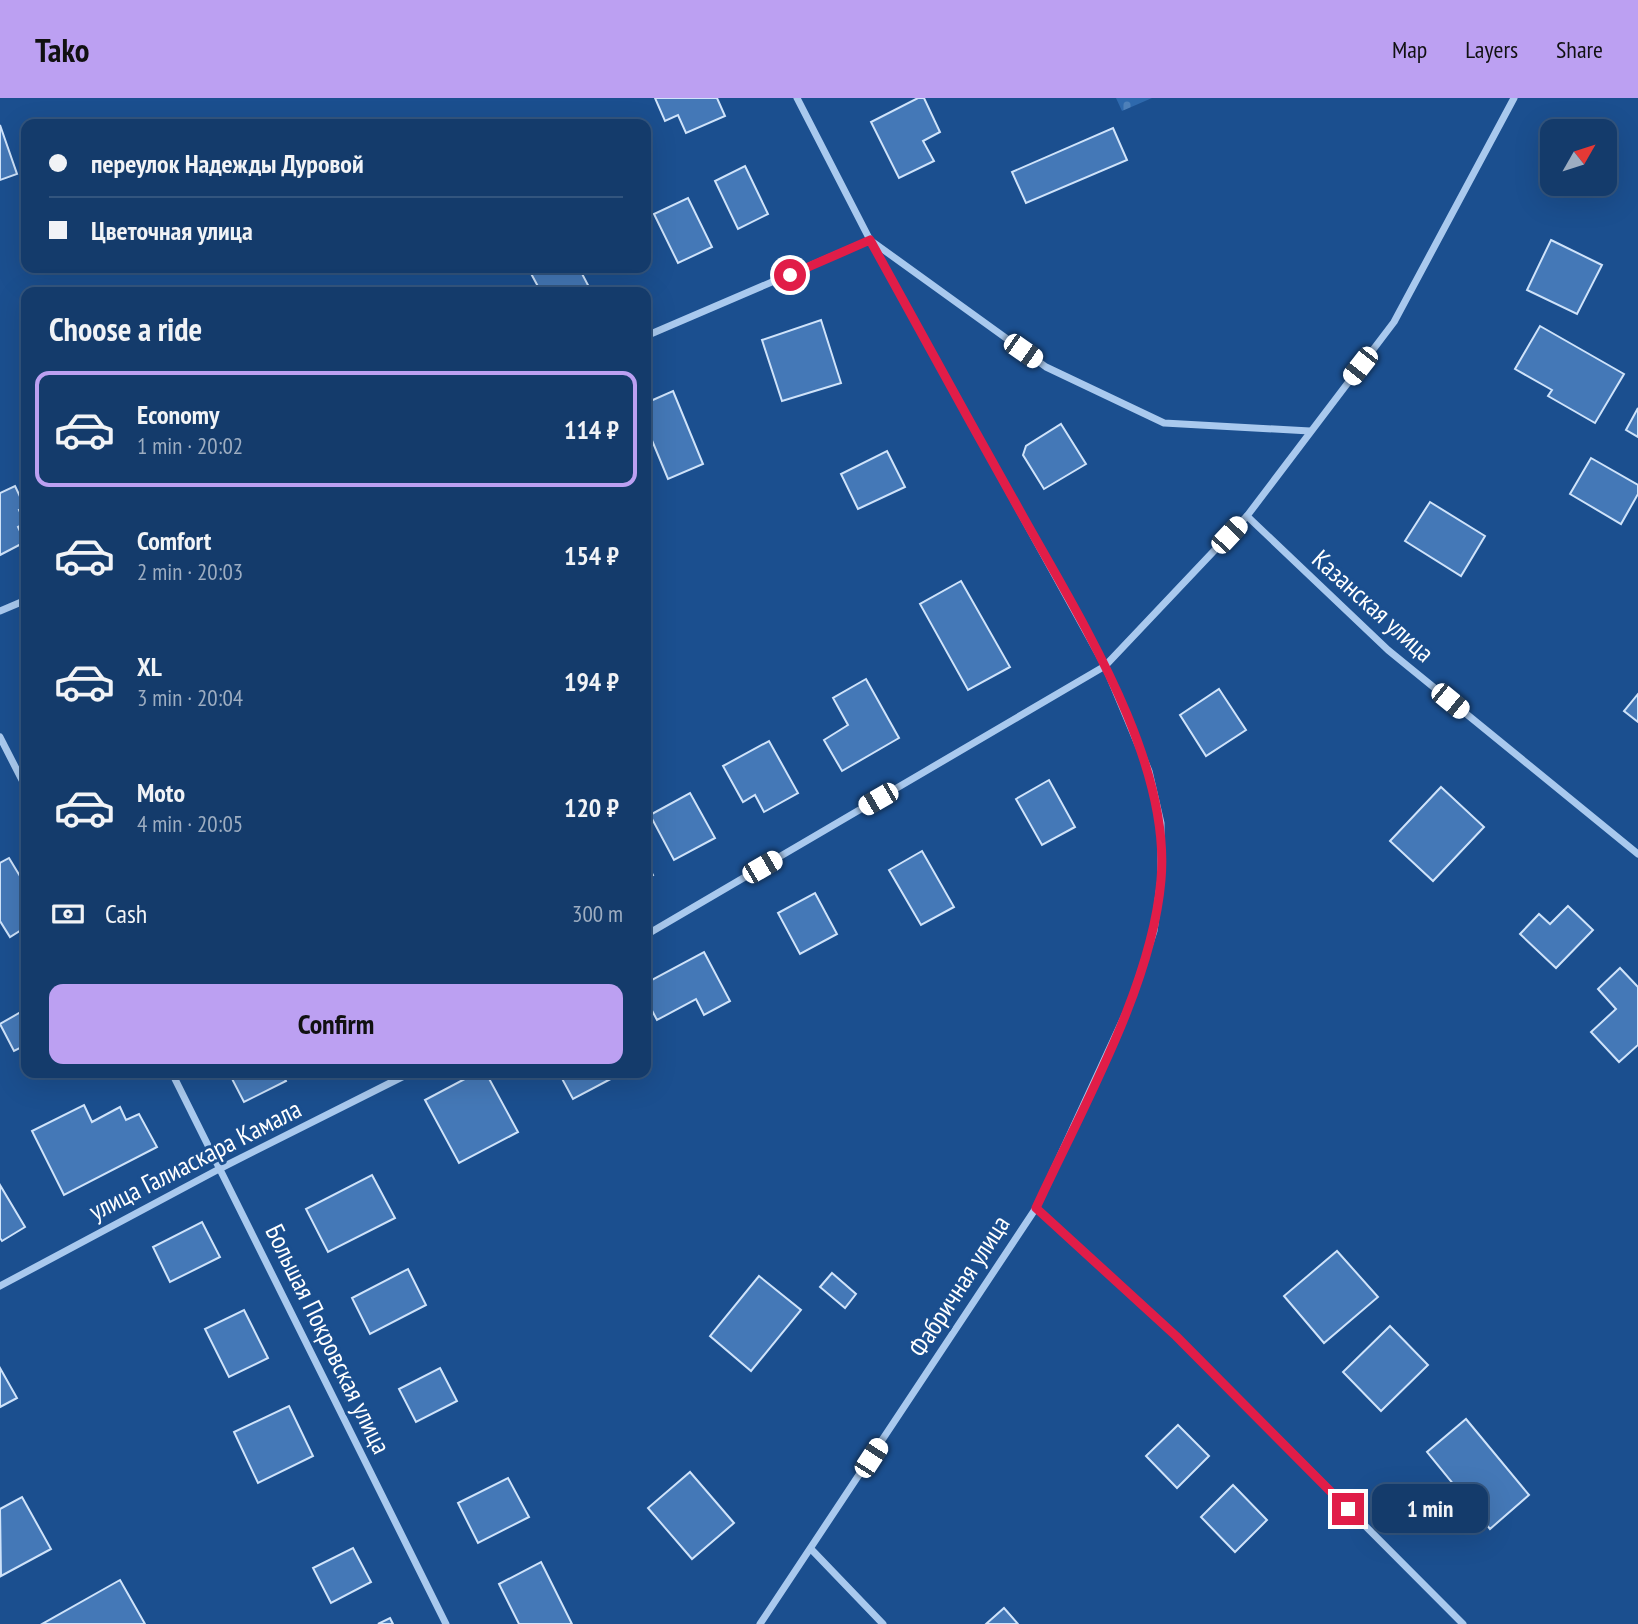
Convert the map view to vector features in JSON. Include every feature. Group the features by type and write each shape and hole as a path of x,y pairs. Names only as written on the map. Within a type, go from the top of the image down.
{"street":[{"path":"797,98 870,240 1105,666"},
{"path":"651,931 1105,666 1247,516 1394,322 1514,98"},
{"path":"651,334 870,240"},
{"path":"870,240 1046,367 1164,423 1310,432"},
{"name":"Казанская улица","path":"1247,516 1388,650 1638,854"},
{"path":"0,611 21,602"},
{"name":"Фабричная улица","path":"760,1624 1036,1208 1130,1004 1154,931 1161,878 1161,823 1149,771 1105,666"},
{"path":"0,737 21,778"},
{"name":"Большая Покровская улица","path":"175,1078 446,1624"},
{"name":"улица Галиаскара Камала","path":"0,1286 221,1168 400,1078"},
{"path":"1036,1208 1176,1336 1463,1624"},
{"path":"811,1549 883,1624"}],"green space":[{"path":"1116,98 1152,98 1122,111"}],"building":[{"path":"655,98 717,98 725,116 686,133 678,115 665,121"},
{"path":"918,98 924,98 940,132 923,141 934,161 899,178 871,122"},
{"path":"0,125 17,174 0,180"},
{"path":"1113,128 1127,160 1026,203 1012,172"},
{"path":"745,166 768,214 738,229 715,181"},
{"path":"688,198 712,247 678,263 654,214"},
{"path":"1551,240 1602,265 1577,314 1527,290"},
{"path":"531,273 582,273 589,287 538,287"},
{"path":"821,320 841,383 782,401 762,340"},
{"path":"1540,326 1624,374 1595,423 1548,396 1552,390 1515,369"},
{"path":"673,391 703,464 668,479 651,438 651,401"},
{"path":"1638,408 1638,437 1626,430"},
{"path":"1061,424 1086,464 1044,489 1023,455 1026,446"},
{"path":"887,451 905,487 858,509 841,474"},
{"path":"1591,458 1638,485 1638,494 1621,524 1570,494"},
{"path":"15,486 21,499 21,525 18,527 21,544 0,555 0,493"},
{"path":"1430,502 1485,536 1461,576 1405,541"},
{"path":"961,581 1010,667 968,690 920,604"},
{"path":"866,679 899,738 842,771 824,740 848,725 833,698"},
{"path":"1219,689 1246,730 1206,756 1180,715"},
{"path":"1638,694 1638,722 1624,711"},
{"path":"769,741 798,793 764,812 755,795 743,802 723,766"},
{"path":"1049,780 1075,827 1042,845 1016,799"},
{"path":"1441,787 1484,827 1433,881 1390,841"},
{"path":"690,793 715,838 674,860 651,814"},
{"path":"922,851 954,907 921,925 889,870"},
{"path":"9,858 21,878 21,930 10,937 0,921 0,863"},
{"path":"815,893 837,934 800,954 778,913"},
{"path":"1568,906 1593,930 1556,968 1520,934 1539,914 1550,924"},
{"path":"704,952 730,1001 704,1015 696,999 657,1020 651,1009 651,980"},
{"path":"1620,968 1638,987 1638,1045 1619,1062 1591,1032 1616,1009 1598,989"},
{"path":"21,1012 21,1048 14,1051 0,1024"},
{"path":"232,1078 284,1078 286,1081 244,1102"},
{"path":"467,1078 489,1078 518,1132 459,1163 425,1100"},
{"path":"562,1078 613,1078 573,1099"},
{"path":"84,1105 92,1122 120,1107 126,1120 139,1114 157,1147 64,1195 32,1131"},
{"path":"372,1175 395,1218 328,1252 306,1209"},
{"path":"0,1185 25,1227 2,1241 0,1238"},
{"path":"202,1222 220,1257 170,1282 153,1247"},
{"path":"1337,1251 1378,1297 1324,1343 1284,1296"},
{"path":"408,1269 426,1305 370,1334 352,1298"},
{"path":"832,1273 856,1294 845,1308 820,1287"},
{"path":"759,1276 801,1310 751,1371 710,1336"},
{"path":"244,1310 268,1358 229,1377 205,1329"},
{"path":"1390,1326 1428,1365 1381,1411 1343,1372"},
{"path":"0,1368 17,1398 0,1407"},
{"path":"440,1368 457,1401 416,1422 399,1389"},
{"path":"289,1406 313,1456 258,1483 234,1432"},
{"path":"1466,1419 1529,1495 1490,1529 1427,1452"},
{"path":"1178,1425 1209,1456 1177,1488 1146,1456"},
{"path":"690,1472 734,1523 692,1559 648,1508"},
{"path":"508,1478 529,1517 478,1543 458,1503"},
{"path":"1233,1485 1267,1520 1235,1552 1201,1517"},
{"path":"22,1497 51,1549 1,1576 0,1509"},
{"path":"353,1548 371,1582 331,1603 313,1568"},
{"path":"541,1562 572,1624 519,1624 499,1584"},
{"path":"120,1580 145,1624 42,1624"},
{"path":"1004,1608 1018,1624 986,1624"},
{"path":"390,1618 393,1624 378,1624"}],"route":[{"path":"790,275 870,240 1105,666 1149,771 1161,823 1161,878 1154,931 1130,1004 1036,1208 1176,1336 1348,1509"}]}
